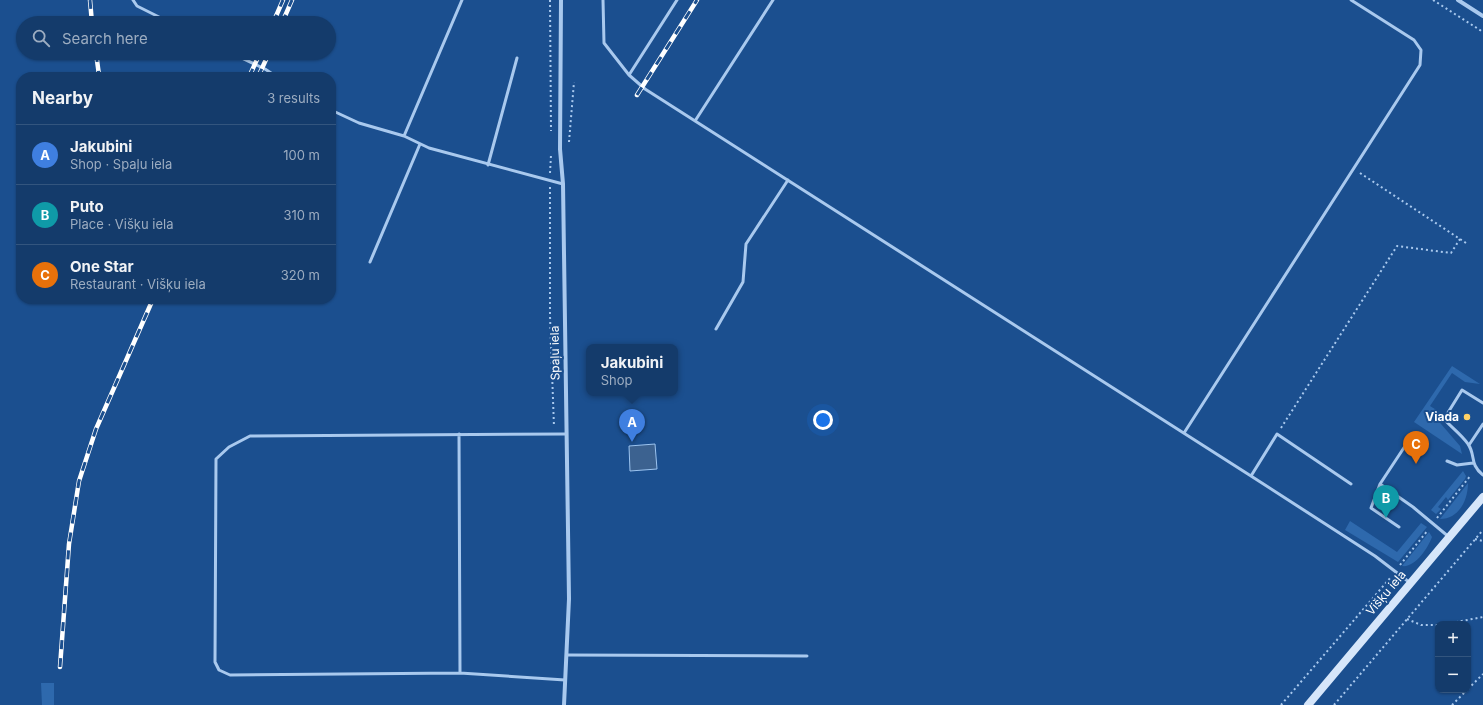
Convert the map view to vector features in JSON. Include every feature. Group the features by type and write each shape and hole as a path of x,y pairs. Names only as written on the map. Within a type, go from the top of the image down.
{"street":[{"name":"Spaļu iela","path":"561,0 560,149 563,184 569,599 564,705"},
{"path":"1458,0 1483,16"},
{"name":"Višķu iela","path":"1308,705 1483,497"}],"lane":[{"path":"133,0 137,6 156,16"},
{"path":"404,136 462,0"},
{"path":"603,0 604,43 629,75 645,89 1251,476 1396,570 1410,583"},
{"path":"629,75 677,0"},
{"path":"695,121 774,0"},
{"path":"1184,433 1420,66 1421,50 1414,40 1351,0"},
{"path":"488,164 517,58"},
{"path":"247,60 270,72"},
{"path":"336,112 360,123 404,136 420,144 550,182 563,184"},
{"path":"370,262 420,144"},
{"path":"716,329 743,282 746,244 788,180"},
{"path":"1483,403 1462,390 1444,419 1469,445 1473,463 1476,469 1483,475"},
{"path":"1469,445 1483,424"},
{"path":"459,434 460,673"},
{"path":"565,680 460,673 230,675 219,670 215,662 216,459 228,447 250,436 566,434"},
{"path":"1251,476 1277,434 1351,484"},
{"path":"1399,527 1371,508 1380,484 1411,437"},
{"path":"1447,461 1457,466 1473,463"},
{"path":"1380,484 1433,523 1449,537"},
{"path":"567,655 807,656"}],"path":[{"path":"550,0 551,133"},
{"path":"1433,0 1483,32"},
{"path":"560,149 567,148 569,144 574,82"},
{"path":"551,148 550,316 553,348 554,434"},
{"path":"1354,169 1466,243"},
{"path":"1277,434 1397,246 1451,253 1460,239"},
{"path":"1281,705 1396,570 1476,469"},
{"path":"1334,705 1483,530"},
{"path":"1475,539 1483,541"},
{"path":"1462,621 1483,617"},
{"path":"1407,619 1421,625 1435,625"},
{"path":"1471,685 1483,674"},
{"path":"1452,705 1463,693"}],"shaded area":[{"path":"1452,366 1480,384 1465,382 1452,373 1430,406 1438,411 1435,417 1460,446 1462,454 1414,422"},
{"path":"655,444 657,469 630,471 629,446"},
{"path":"1463,471 1466,476 1465,479 1448,500 1446,497 1438,507 1441,509 1436,514 1431,510"},
{"path":"1468,483 1466,496 1461,507 1452,516 1440,519"},
{"path":"1350,521 1397,552 1421,523 1427,527 1398,562 1345,530"},
{"path":"1429,532 1432,537 1420,556 1412,564 1402,566"},
{"path":"41,683 54,683 54,705 42,705"}],"railway":[{"path":"90,0 91,16"},
{"path":"276,16 283,0"},
{"path":"285,16 292,0"},
{"path":"637,95 697,0"},
{"path":"97,60 99,72"},
{"path":"251,72 257,60"},
{"path":"260,72 266,60"},
{"path":"60,667 69,544 79,481 96,429 151,304"}],"place":[{"name":"Viada","path":"1467,417"},
{"name":"Jakubini","path":"632,442"},
{"name":"One Star","path":"1416,464"},
{"name":"Puto","path":"1386,518"}]}
